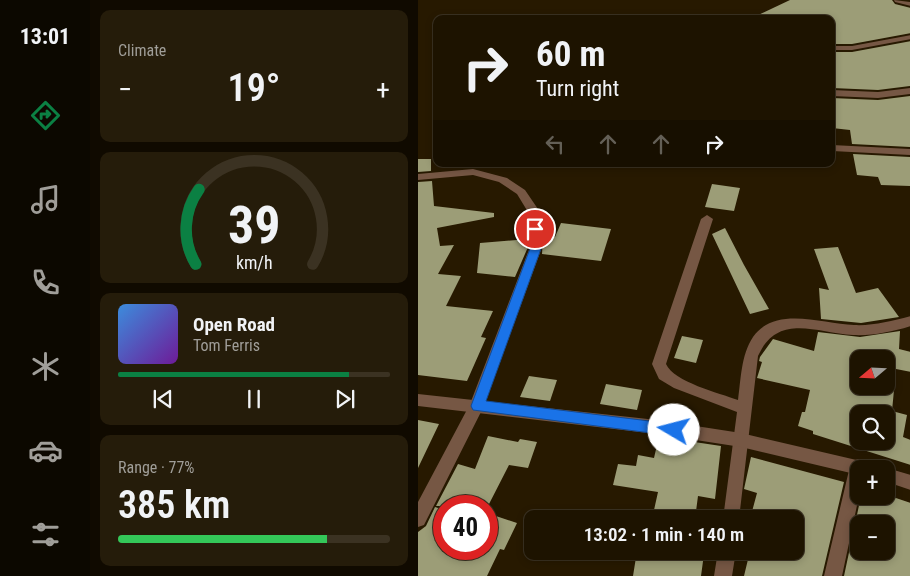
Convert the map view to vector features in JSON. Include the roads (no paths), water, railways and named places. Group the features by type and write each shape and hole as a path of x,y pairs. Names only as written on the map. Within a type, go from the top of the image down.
{"street":[{"path":"898,0 910,4"},
{"path":"835,48 852,48 910,37"},
{"path":"835,93 878,94 910,91"},
{"path":"835,148 910,152"},
{"path":"418,177 473,172 503,180 521,192 534,212 536,246 477,406 418,518"},
{"path":"707,219 659,364 664,375 679,384 745,409"},
{"path":"732,510 754,345 761,335 774,327 787,323 869,330 910,321"},
{"path":"418,400 657,427 741,440 850,465"},
{"path":"895,478 910,483"},
{"path":"833,576 851,505"},
{"path":"723,576 726,560"}]}
